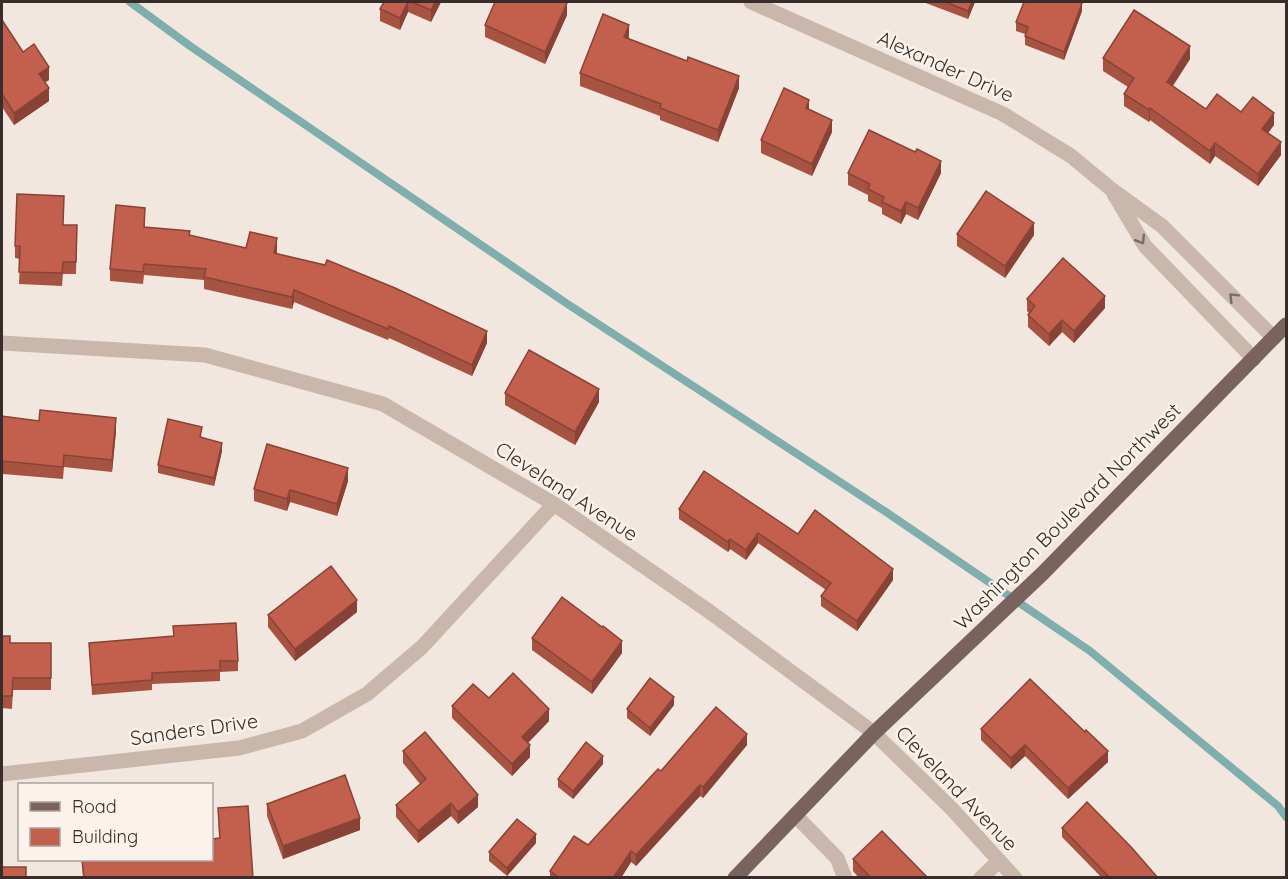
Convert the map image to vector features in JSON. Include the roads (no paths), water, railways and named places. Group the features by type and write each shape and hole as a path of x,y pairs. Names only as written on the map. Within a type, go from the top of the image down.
{"main road":[{"name":"Washington Boulevard Northwest","path":"735,878 874,733 1043,573 1287,325"}],"street":[{"name":"Alexander Drive","path":"751,2 1003,114 1071,156 1162,226 1274,338"},
{"name":"Alexander Drive","path":"1111,189 1145,246 1254,360"},
{"name":"Cleveland Avenue","path":"2,344 205,355 383,404 554,504 710,612 874,733 952,809 1015,878"},
{"name":"Sanders Drive","path":"2,774 239,748 302,731 367,694 422,647 554,504"},
{"path":"795,815 837,858 845,878"},
{"path":"981,878 999,861"}],"waterway":[{"path":"130,2 190,46 569,305 883,510 1090,651 1278,806 1286,817"}]}
